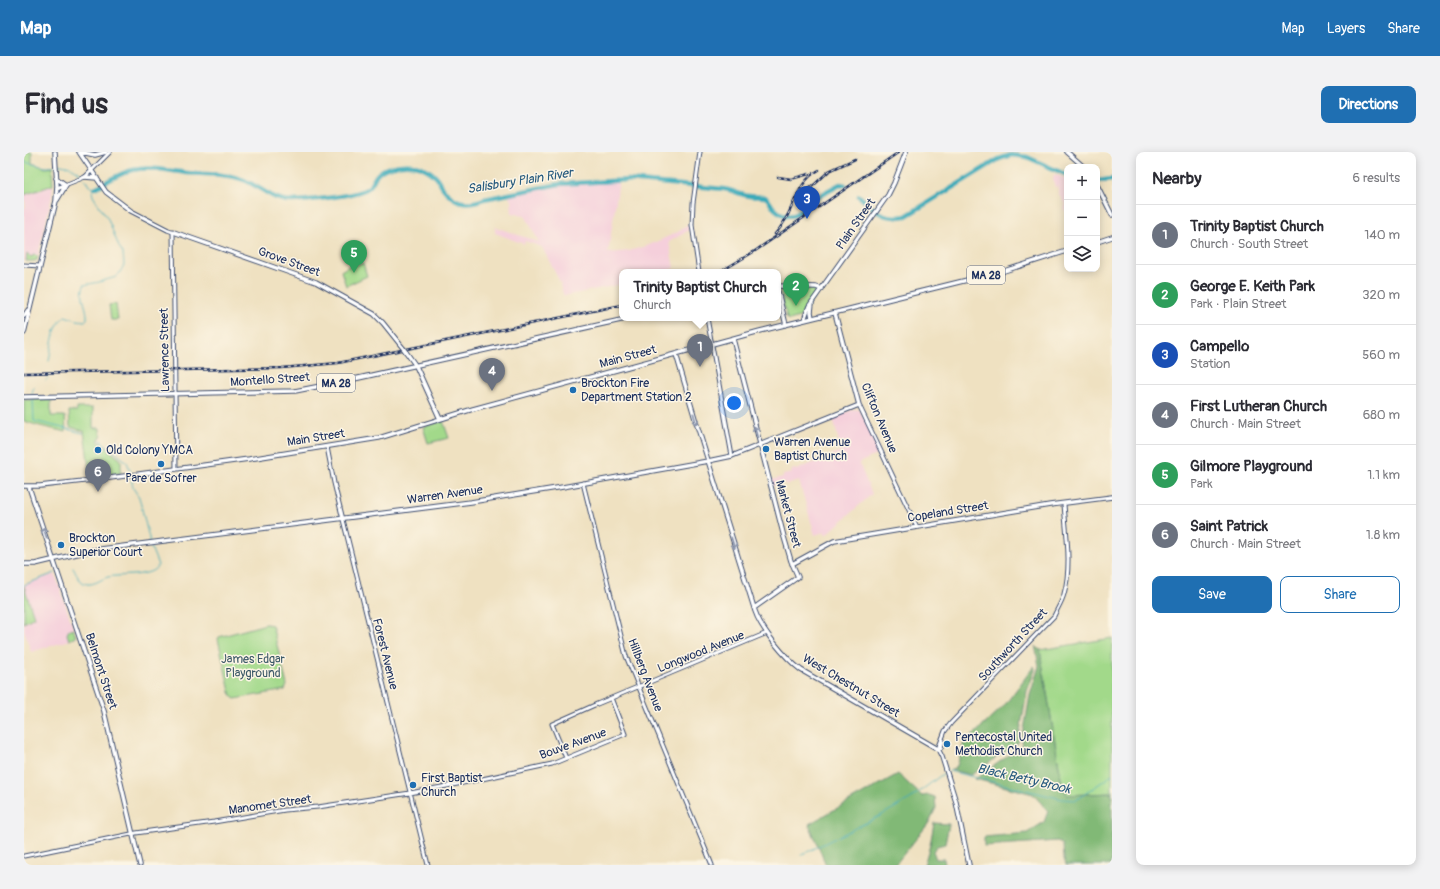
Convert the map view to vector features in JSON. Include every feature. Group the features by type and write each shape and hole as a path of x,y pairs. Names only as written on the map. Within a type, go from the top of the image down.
{"main road":[{"path":"24,333 56,201 57,188 55,152"},
{"path":"80,152 94,155 106,152"},
{"name":"Grove Street","path":"80,152 102,187 109,195 131,211 151,222 173,231 316,282 374,314 383,323 416,366 440,419"},
{"name":"Plain Street","path":"804,320 808,309 878,210 891,189 906,152"},
{"path":"1067,152 1081,164"},
{"path":"85,177 98,180"},
{"path":"56,178 66,185 56,201"},
{"path":"1100,192 1112,215"},
{"path":"1100,241 1112,237"},
{"name":"Main Street","path":"24,486 29,487 250,459 379,438 440,419 676,354 804,320 1004,271 1064,252"},
{"path":"781,286 816,287 822,289"},
{"path":"812,303 812,318"},
{"path":"781,304 786,325"},
{"path":"24,316 29,309"},
{"name":"Clifton Avenue","path":"835,313 859,405"},
{"name":"Montello Street","path":"24,397 295,391 416,366 619,320"},
{"name":"Market Street","path":"732,339 792,564 798,577 754,608"},
{"name":"West Chestnut Street","path":"676,354 754,608 759,621 767,634 793,664 805,673 938,749"},
{"name":"Warren Avenue","path":"24,564 35,564 93,550 509,496 708,461 732,456 859,405"},
{"name":"Belmont Street","path":"29,487 104,712 140,865"},
{"name":"Copeland Street","path":"792,564 834,541 1112,496"},
{"path":"938,749 942,757 956,802 969,865"}],"street":[{"path":"57,188 85,177 110,152"},
{"path":"699,269 692,225 700,152"},
{"name":"Lawrence Street","path":"173,231 176,469"},
{"path":"24,265 40,266"},
{"path":"707,321 732,456"},
{"name":"Clifton Avenue","path":"859,405 917,527"},
{"name":"Forest Avenue","path":"327,446 342,518 428,865"},
{"name":"Hillberg Avenue","path":"583,483 626,656 712,865"},
{"name":"Southworth Street","path":"938,749 951,723 1054,616 1064,595 1067,582 1068,562 1064,504"},
{"name":"Longwood Avenue","path":"566,758 552,724 610,698 767,634"},
{"name":"Bouve Avenue","path":"410,793 552,764 625,734 610,698"},
{"name":"Manomet Street","path":"24,856 132,834 286,810 318,807 410,793"}],"shaded area":[{"path":"1054,174 1064,178 1064,203 1059,194 1057,185 1055,188 1053,179"},
{"path":"619,181 608,253 629,251 649,245 678,232 688,225 689,230 669,242 674,268 619,269 619,285 564,296 560,285 561,284 542,247 525,241 524,244 495,233 495,227 539,242 525,215 512,213 511,200 508,195 551,186"},
{"path":"53,185 52,196 37,260 24,261 24,208 26,207 24,195"},
{"path":"854,409 860,410 880,453 859,463 872,494 825,536 824,532 815,535 799,481 786,485 785,482 773,486 771,480 783,477 783,475 792,473 791,470 796,470 841,451 833,418"},
{"path":"55,574 77,638 31,652 24,630 24,623 34,617 24,585"}],"green space":[{"path":"24,152 32,152 32,163 46,168 52,167 53,185 24,195"},
{"path":"27,254 31,257 34,255 38,256 37,260 26,261"},
{"path":"363,263 367,276 346,286 341,271 349,266"},
{"path":"783,288 814,289 817,293 800,317 789,320 787,318 781,290"},
{"path":"116,304 118,320 111,320 109,305"},
{"path":"51,399 51,416 65,416 66,432 24,421 24,400"},
{"name":"Old Colony YMCA","path":"77,408 93,408 93,428 100,428 100,434 102,435 98,441 121,460 121,473 90,476 84,431 70,427 69,411 77,411"},
{"path":"443,421 449,438 428,443 423,427"},
{"path":"24,586 34,617 24,623"},
{"name":"James Edgar Playground","path":"266,624 272,625 287,685 285,690 235,699 231,696 218,639 219,637"},
{"path":"73,628 76,637 69,640 67,634 69,630"},
{"path":"1112,638 1112,793 1067,795 1061,779 1040,650"},
{"path":"1035,645 1040,650 1061,779 1067,795 1112,793 1112,865 1066,865 1063,845 1058,841 984,846 984,837 1027,833 1044,822 1048,811 1033,794 975,779 1021,747 1030,695 1039,666"},
{"path":"1034,666 1035,670 1027,691 1018,743 971,775 951,770 957,766 964,742 968,743 969,739 1004,706"},
{"path":"898,774 922,796 929,795 935,797 936,808 928,824 895,865 826,865 809,824"},
{"path":"934,823 949,824 945,844 937,846 933,851 936,859 944,859 945,865 924,865 930,845"}],"waterway":[{"name":"Salisbury Plain River","path":"859,196 880,213 891,217 898,217 906,216 999,159 1011,155 1027,157 1064,174"},
{"path":"24,162 46,167 55,166"},
{"path":"58,165 72,168 78,171 83,177"},
{"name":"Salisbury Plain River","path":"95,188 128,171 153,169 231,176 244,180 278,199 291,201 307,200 331,198 362,191 368,188 376,176 383,170 398,165 415,165 422,167 434,175 451,197 461,202 478,201 559,184 628,180 724,189 751,196 765,197 768,199 773,208 784,215 791,216 827,191 840,184 845,185"},
{"path":"49,361 53,337 61,320 65,316 77,320 85,321 87,319 82,294 84,285 116,277 124,265 123,253 119,247 108,219 93,196 92,191 95,188 89,186 85,179"},
{"name":"Salisbury Plain River","path":"1100,181 1112,179"},
{"path":"32,395 33,389 36,386"},
{"path":"33,398 34,421 83,433"},
{"path":"100,440 127,462 131,473"},
{"path":"131,476 133,488 139,497 150,542"},
{"path":"73,568 81,581 87,584 113,576 136,575 150,572 158,565 150,545"},
{"path":"24,585 55,573"},
{"name":"Black Betty Brook","path":"949,771 1062,799 1076,800 1112,775"},
{"name":"Black Betty Brook","path":"801,855 880,816 910,799 944,773"}],"railway":[{"path":"725,269 755,251 899,152"},
{"path":"801,196 829,171 855,159"},
{"path":"775,234 786,218 804,183 819,170"},
{"path":"778,177 791,179 809,174"},
{"path":"24,373 282,368 338,363 619,306"}],"place":[{"name":"Campello","path":"807,219"},
{"name":"Gilmore Playground","path":"354,273"},
{"name":"George E. Keith Park","path":"796,306"},
{"name":"Trinity Baptist Church","path":"700,367"},
{"name":"Brockton Fire Department Station 2","path":"573,390"},
{"name":"First Lutheran Church","path":"492,391"},
{"name":"Warren Avenue Baptist Church","path":"766,449"},
{"name":"Old Colony YMCA","path":"98,450"},
{"name":"Pare de Sofrer","path":"161,464"},
{"name":"Saint Patrick","path":"98,492"},
{"name":"Brockton Superior Court","path":"61,545"},
{"name":"Pentecostal United Methodist Church","path":"947,744"},
{"name":"First Baptist Church","path":"413,785"}]}
